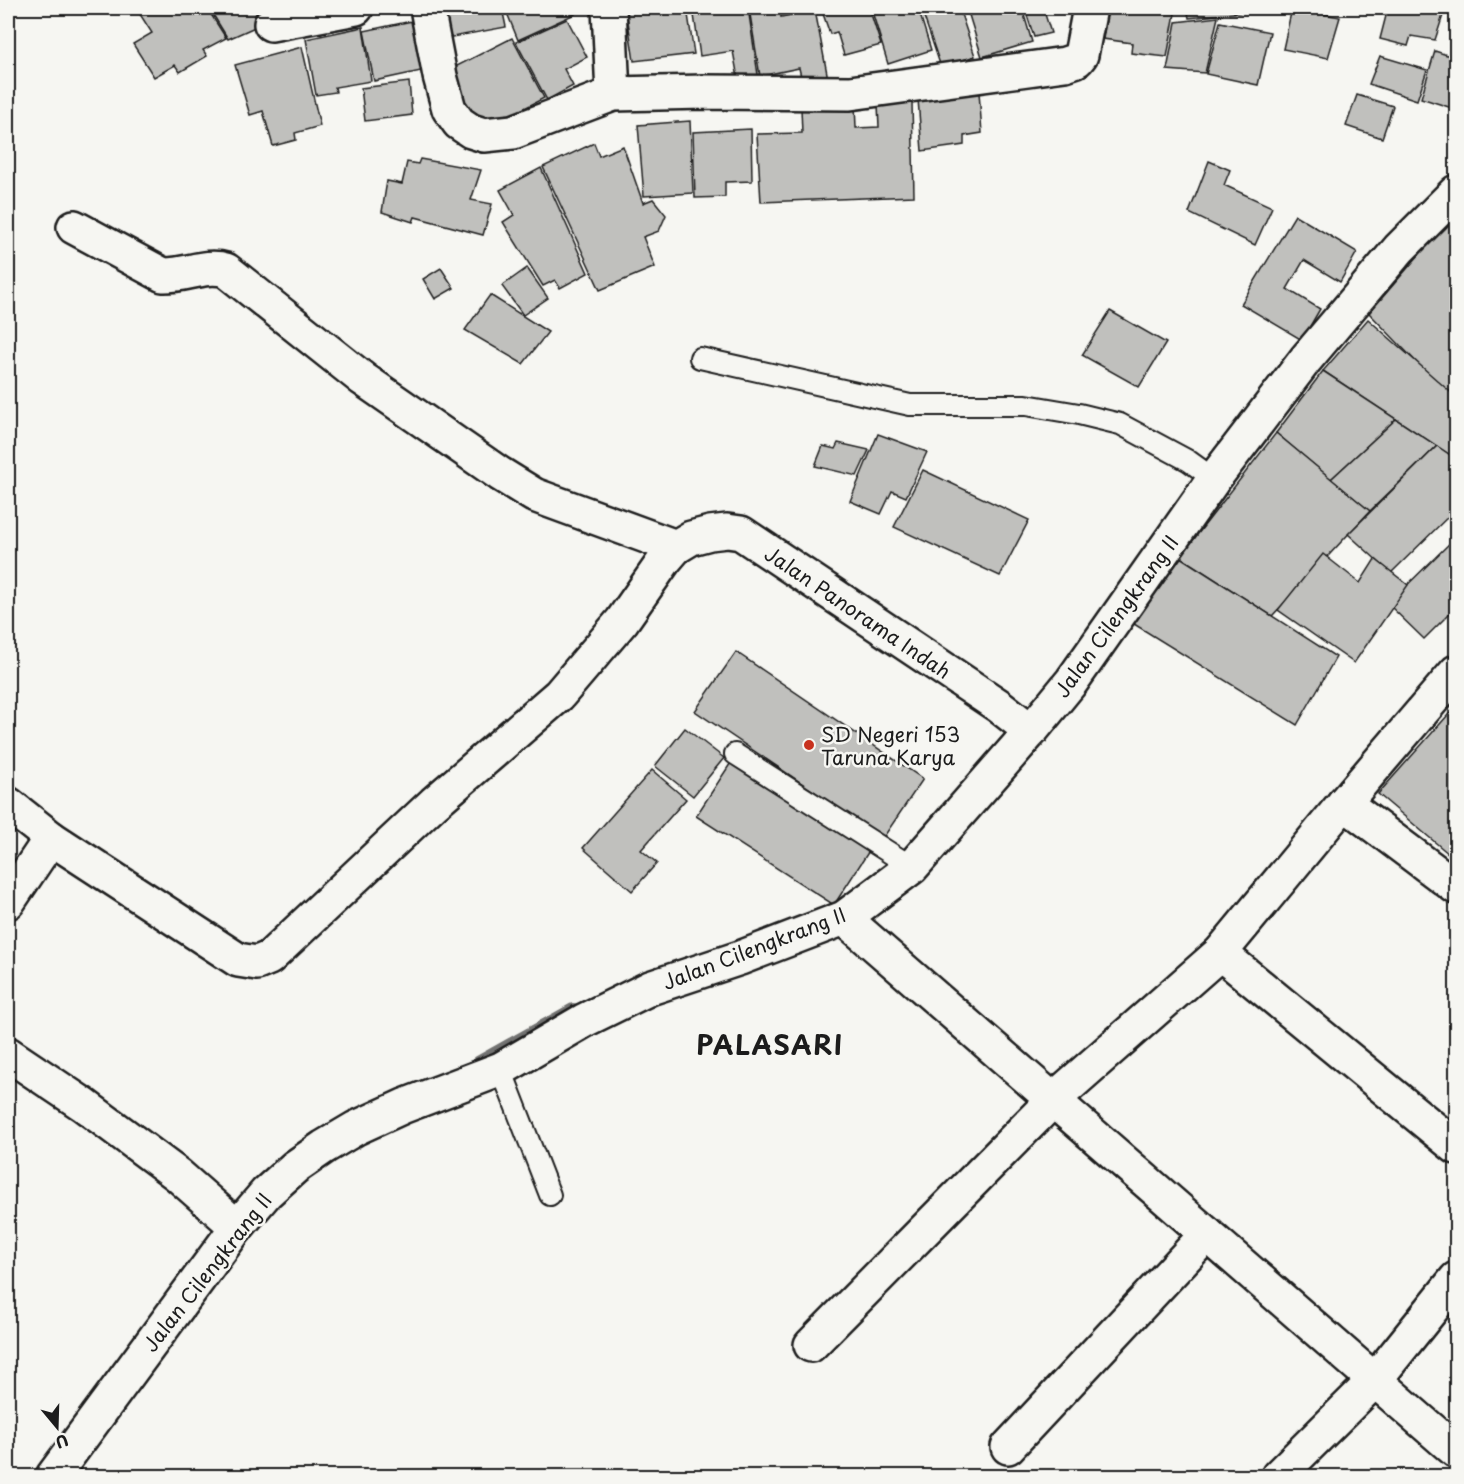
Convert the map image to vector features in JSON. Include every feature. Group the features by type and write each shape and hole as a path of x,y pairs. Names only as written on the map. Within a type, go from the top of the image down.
{"street":[{"path":"271,24 356,8"},
{"path":"427,8 449,109 459,123 471,131 484,135 513,132 613,94 850,93 1065,64 1077,60 1081,55 1090,8"},
{"path":"609,8 613,94"},
{"name":"Jalan Cilengkrang II","path":"53,1476 237,1227 266,1193 295,1167 324,1147 404,1106 501,1069 585,1020 650,988 740,958 844,918 912,867 1072,681 1214,478 1306,359 1400,249 1456,192"},
{"path":"8,804 51,838 238,960 257,963 270,957 434,803 559,695 622,621 676,547 534,495 363,379 226,270 211,267 179,275 163,275 74,227"},
{"name":"Jalan Panorama Indah","path":"676,547 691,538 710,533 727,531 741,533 999,706 1031,731"},
{"path":"811,1345 1054,1099 1220,953 1456,672"},
{"path":"1344,803 1456,887"},
{"path":"8,902 51,838"},
{"path":"844,918 1456,1451"},
{"path":"1220,953 1456,1147"},
{"path":"8,1054 84,1105 178,1176 237,1227"},
{"path":"1008,1447 1207,1234"},
{"path":"1278,1476 1375,1380 1456,1279"}],"lane":[{"path":"700,358 910,405 1026,405 1079,414 1120,424 1189,461 1214,478"},
{"path":"735,754 912,867"},
{"path":"501,1069 550,1196"}],"building":[{"path":"136,8 207,8 226,38 203,50 207,56 180,72 175,65 154,77 133,44 152,33"},
{"path":"209,8 269,8 273,19 228,39"},
{"path":"440,8 502,8 506,27 447,38"},
{"path":"505,8 572,8 575,14 518,40"},
{"path":"626,8 687,8 694,54 634,61"},
{"path":"693,8 748,8 758,75 738,78 733,51 700,56"},
{"path":"749,8 780,8 781,17 815,10 828,79 803,85 799,68 760,76"},
{"path":"821,8 869,8 881,45 844,55 837,32 830,34"},
{"path":"871,8 918,8 931,50 888,64"},
{"path":"921,8 959,8 975,56 941,67"},
{"path":"994,8 1022,8 1032,42 982,57 969,15"},
{"path":"1043,8 1051,33 1034,37 1025,9"},
{"path":"1108,8 1176,8 1167,57 1131,53 1132,43 1103,39"},
{"path":"1187,8 1234,8 1234,13 1189,18"},
{"path":"1235,8 1279,8 1235,13"},
{"path":"1292,8 1340,17 1328,58 1283,49"},
{"path":"1358,8 1386,8 1385,14"},
{"path":"1388,8 1456,8 1456,11 1445,9 1435,40 1411,36 1408,46 1380,39"},
{"path":"1218,17 1205,73 1167,70 1176,22"},
{"path":"567,19 587,57 564,69 573,86 547,100 516,42"},
{"path":"412,21 421,71 374,81 364,31"},
{"path":"1220,22 1270,32 1258,85 1206,74"},
{"path":"363,27 371,81 335,87 336,92 316,95 306,39"},
{"path":"512,38 544,98 482,130 471,109 466,112 447,71"},
{"path":"302,47 320,126 295,133 296,140 273,146 263,111 250,115 235,65"},
{"path":"1435,51 1456,58 1456,94 1452,108 1421,98"},
{"path":"1380,56 1427,70 1417,100 1369,84"},
{"path":"409,82 412,115 365,121 361,88"},
{"path":"979,92 982,133 964,136 964,145 922,151 918,99"},
{"path":"1357,95 1393,106 1382,138 1346,126"},
{"path":"912,103 914,196 761,202 757,134 802,133 801,108 855,105 856,128 879,127 878,104"},
{"path":"690,121 693,193 644,196 638,125"},
{"path":"751,129 752,181 725,182 725,197 695,198 693,132"},
{"path":"594,143 599,156 623,146 643,203 653,199 666,215 659,231 643,237 655,267 600,290 543,167"},
{"path":"420,159 481,170 471,200 492,204 483,235 415,217 413,222 382,212 387,181 402,184 407,162 418,164"},
{"path":"1209,161 1230,170 1224,185 1272,207 1255,245 1189,213"},
{"path":"541,168 588,273 560,288 555,280 543,286 503,222 514,215 500,190"},
{"path":"1295,215 1357,252 1340,282 1304,260 1287,289 1320,309 1302,340 1241,304"},
{"path":"1450,219 1456,226 1456,403 1369,313"},
{"path":"441,268 454,288 435,299 423,279"},
{"path":"527,268 548,298 523,315 502,286"},
{"path":"490,295 548,332 523,364 465,330"},
{"path":"1110,311 1166,343 1139,387 1082,355"},
{"path":"1368,319 1456,397 1456,459 1323,371"},
{"path":"1323,371 1396,419 1331,479 1276,433"},
{"path":"1396,419 1437,446 1370,511 1331,479"},
{"path":"1276,433 1370,511 1272,616 1180,557"},
{"path":"878,434 927,452 906,497 892,491 881,514 850,501"},
{"path":"838,443 869,450 857,476 815,466 823,446 835,449"},
{"path":"1437,446 1456,459 1456,509 1391,573 1348,534"},
{"path":"923,470 1029,520 1000,576 894,527"},
{"path":"1456,537 1456,615 1452,611 1424,639 1388,604"},
{"path":"1323,554 1360,583 1375,559 1408,585 1354,663 1278,610"},
{"path":"1180,557 1336,657 1297,725 1134,624"},
{"name":"SD Negeri 153 Taruna Karya","path":"736,652 923,779 883,838 695,711"},
{"path":"1456,706 1456,860 1378,794"},
{"path":"685,728 724,758 693,796 655,766"},
{"path":"732,761 869,851 834,905 696,816"},
{"path":"652,770 686,799 641,850 657,863 632,891 583,848"}],"waterway":[{"path":"478,1062 573,1009"}],"place":[{"name":"SD Negeri 153 Taruna Karya","path":"809,745"}],"district":[{"name":"PALASARI","path":"770,1044"}]}
